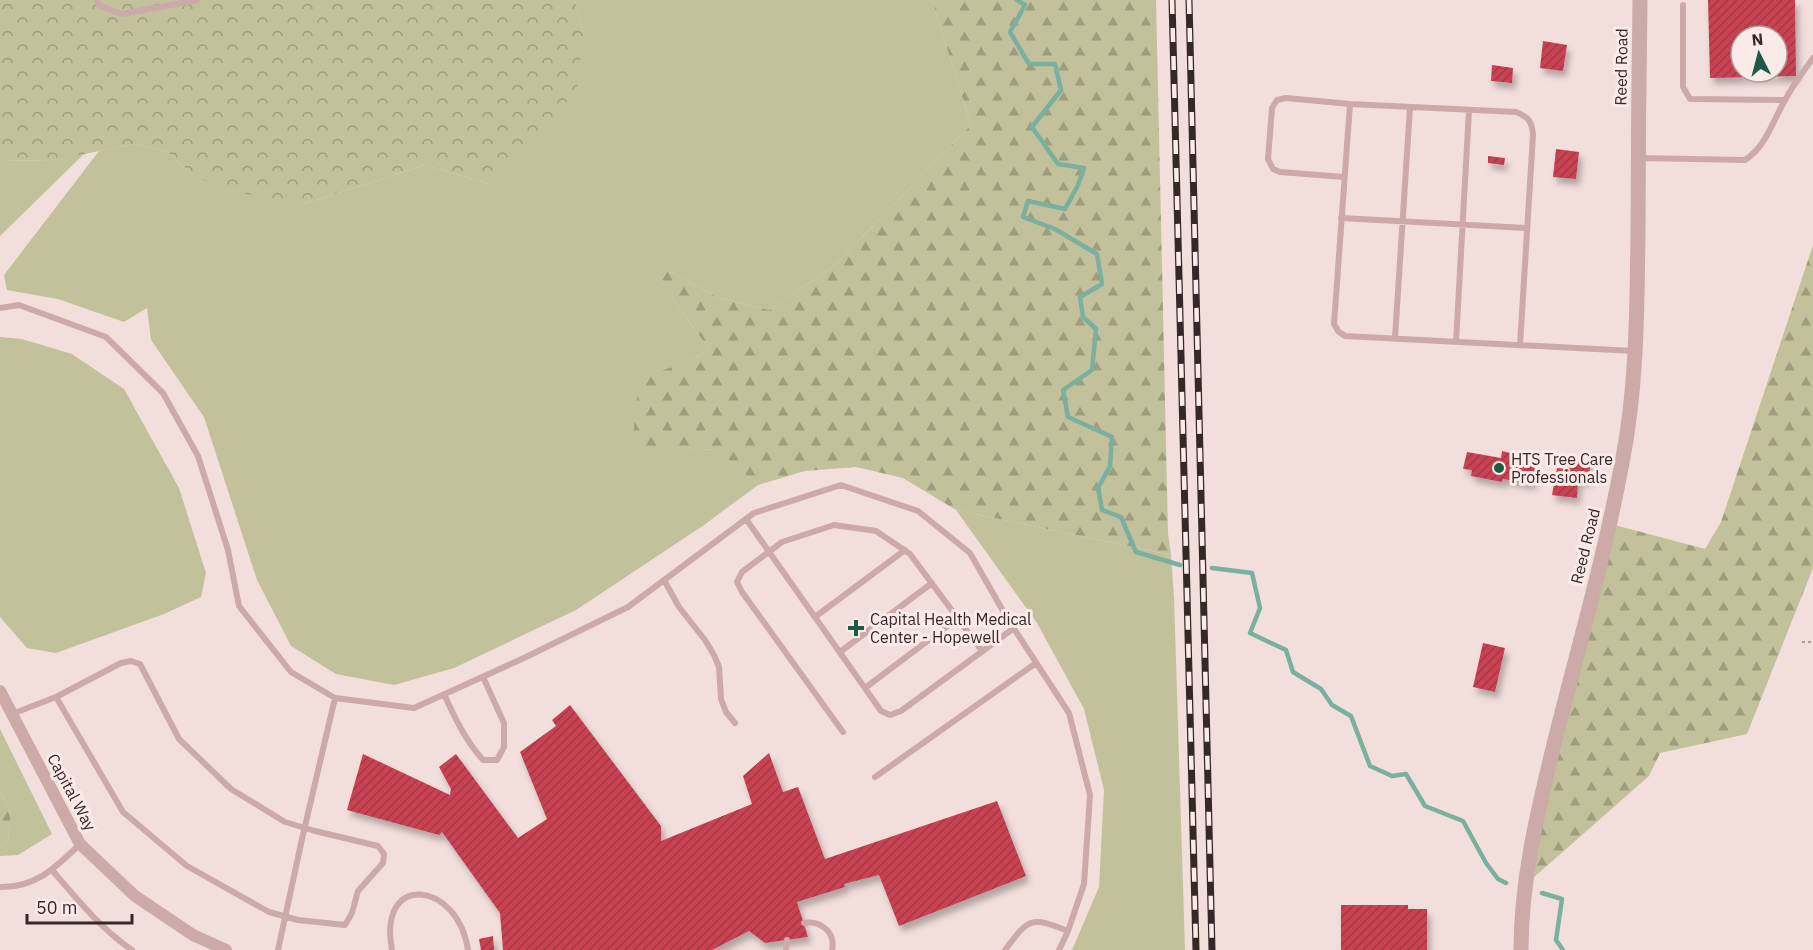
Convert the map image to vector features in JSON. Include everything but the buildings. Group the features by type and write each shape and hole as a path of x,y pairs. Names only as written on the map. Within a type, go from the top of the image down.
{"street":[{"name":"Reed Road","path":"1521,950 1530,852 1540,801 1610,521 1623,463 1630,416 1635,351 1640,0"},
{"name":"Capital Way","path":"0,691 81,844 135,896 193,935 226,950"}],"lane":[{"path":"97,0 100,6 122,14 198,0"},
{"path":"1683,5 1683,87 1690,99 1785,100"},
{"path":"1638,158 1745,160 1754,154 1764,142 1785,100 1813,58"},
{"path":"1344,177 1280,172 1272,169 1268,159 1270,129 1272,108 1277,100 1286,98 1350,104 1516,112 1526,116 1532,123 1533,135 1520,345"},
{"path":"1350,104 1334,324 1338,331 1345,336 1635,351"},
{"path":"1395,338 1410,107"},
{"path":"1456,342 1470,110"},
{"path":"1341,219 1527,228"},
{"path":"0,308 19,304 106,337 163,393 198,456 228,549 239,606 291,672 335,698 414,708 628,607 754,513 841,485 918,511 970,553 1014,628 1069,713 1090,795 1084,884 1059,950"},
{"path":"746,519 880,711 890,715 901,711 1014,628"},
{"path":"843,732 737,582 742,572 782,542 834,525 876,531 910,554 982,651"},
{"path":"814,617 905,550"},
{"path":"664,580 679,607 705,639 714,655 719,667 722,699 726,712 735,723"},
{"path":"840,652 932,583"},
{"path":"865,688 958,618"},
{"path":"12,714 56,697 121,663 131,661 140,664 179,739 231,789 285,822 378,846 384,854 383,863 358,891 352,913 345,925 285,917 269,912 187,866 123,812 56,697"},
{"path":"876,777 1036,663"},
{"path":"444,694 460,729 472,748 483,760 497,760 504,747 504,723 483,677"},
{"path":"278,950 335,698"},
{"path":"0,887 36,881 81,844"},
{"path":"52,870 84,908 120,942 132,950"},
{"path":"392,950 390,926 395,909 402,899 415,894 430,895 450,910 460,923 468,950"},
{"path":"1005,950 1022,928 1032,922 1045,922 1068,931"},
{"path":"804,923 821,925 827,930 834,944 832,950"},
{"path":"786,950 787,940"}],"path":[{"path":"1802,642 1813,642"}],"green space":[{"path":"0,0 575,0 583,33 577,91 489,184 425,165 304,204 223,190 192,174 167,152 135,144 54,160 0,161"},
{"path":"575,0 932,0 971,125 834,266 769,310 719,298 673,273 655,267 676,304 710,350 688,361 632,445 719,450 758,485 704,525 576,610 454,668 394,685 336,674 291,646 257,580 204,417 151,340 147,308 124,322 58,299 7,290 4,275 99,151 135,144 167,152 192,174 304,204 425,165 489,184 583,33"},
{"path":"932,0 1156,0 1168,533 1171,555 956,510 903,478 856,467 805,471 758,485 718,450 632,446 639,379 688,361 710,350 676,304 654,266 673,273 719,298 769,310 834,266 971,125"},
{"path":"85,153 0,236 0,161 54,160"},
{"path":"1813,245 1813,568 1747,734 1660,753 1649,776 1524,886 1611,524 1705,549 1721,522"},
{"path":"0,337 22,339 72,354 124,389 179,488 206,573 201,597 164,614 56,653 27,648 0,617"},
{"path":"956,510 1171,555 1185,950 1072,950 1099,887 1104,790 1084,709 1037,623"},
{"path":"0,729 52,834 18,855 0,856 0,847 8,839 11,813 0,790"},
{"path":"0,790 11,813 8,839 0,847"}],"waterway":[{"path":"1017,0 1025,5 1010,32 1029,64 1055,64 1061,90 1032,127 1058,164 1084,168 1065,209 1028,201 1023,217 1055,229 1097,254 1102,284 1080,297 1083,317 1096,329 1092,370 1063,390 1068,417 1112,437 1110,466 1098,488 1102,510 1121,517 1136,552 1180,565"},
{"path":"1212,568 1252,573 1260,608 1250,633 1286,650 1293,672 1321,689 1332,705 1351,716 1370,766 1392,776 1406,774 1425,806 1463,821 1486,863 1498,879 1506,883"},
{"path":"1542,893 1562,899 1556,940 1563,950"}],"railway":[{"path":"1172,0 1196,950"},
{"path":"1189,0 1212,950"}],"place":[{"name":"HTS Tree Care Professionals","path":"1499,468"},
{"name":"Capital Health Medical Center - Hopewell","path":"856,628"}]}
